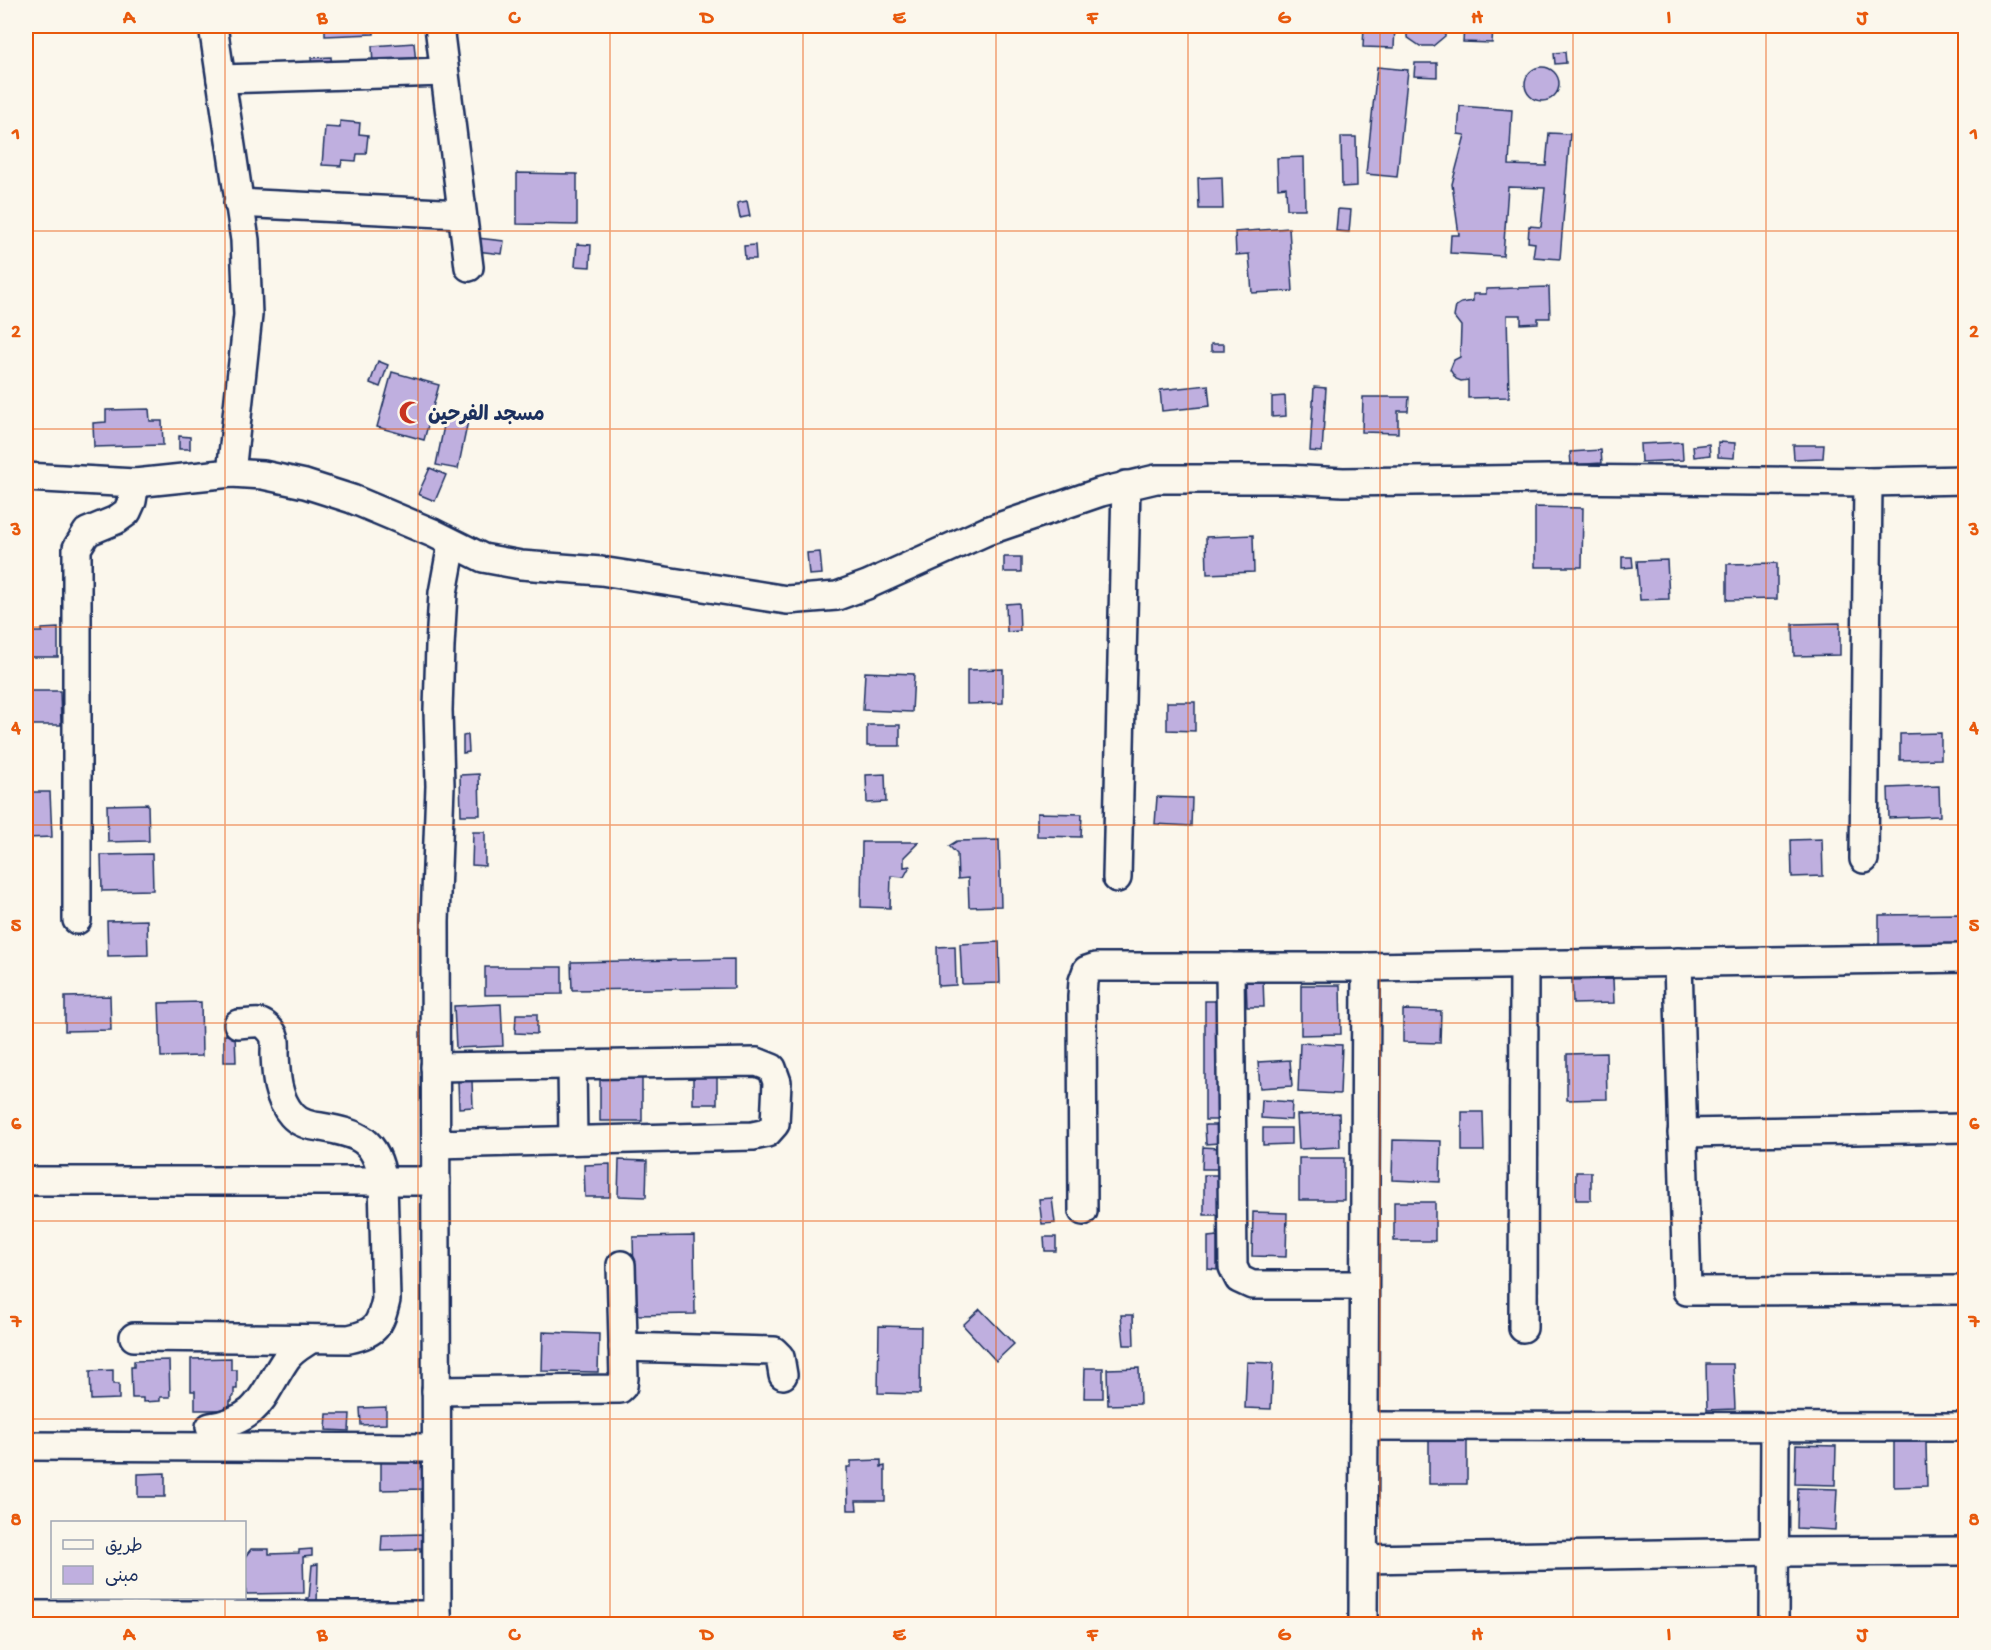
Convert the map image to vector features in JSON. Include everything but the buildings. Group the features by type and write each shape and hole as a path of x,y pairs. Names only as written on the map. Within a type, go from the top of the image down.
{"street":[{"path":"213,26 244,240 248,315 231,473"},
{"path":"439,26 469,267"},
{"path":"221,79 444,72"},
{"path":"238,203 462,214"},
{"path":"26,477 135,483 231,473 263,475 304,484 352,499 433,533 483,558 521,565 601,572 788,600 837,596 987,531 1126,485 1156,479 1286,479 1343,482 1548,479 1868,482 1965,480"},
{"path":"1864,859 1868,482"},
{"path":"77,920 77,548 87,532 116,520 127,512 132,501 135,483"},
{"path":"1118,878 1126,485"},
{"path":"26,1615 162,1620 437,1620 435,921 440,786 439,678 443,593 452,544"},
{"path":"1083,1211 1082,997 1083,981 1087,969 1096,967 1365,967 1965,958"},
{"path":"1678,962 1686,1291 1965,1290"},
{"path":"1523,1328 1524,965"},
{"path":"1230,967 1233,1267 1239,1279 1252,1285 1364,1285"},
{"path":"1363,1624 1365,967"},
{"path":"134,1337 350,1339 366,1335 376,1328 382,1318 386,1300 383,1181 380,1163 375,1152 365,1141 349,1134 308,1125 293,1117 282,1102 279,1092 275,1037 270,1029 261,1023 238,1024"},
{"path":"435,1067 757,1062 772,1068 777,1082 775,1124 767,1133 753,1136 436,1144"},
{"path":"572,1065 573,1140"},
{"path":"1683,1133 1965,1128"},
{"path":"26,1181 436,1181"},
{"path":"436,1391 620,1389 624,1378 621,1265"},
{"path":"210,1427 243,1417 255,1407 270,1387 286,1358 311,1339"},
{"path":"623,1347 774,1351 780,1357 783,1375"},
{"path":"1364,1426 1965,1427"},
{"path":"1774,1624 1775,1428"},
{"path":"26,1446 436,1448"},
{"path":"1364,1559 1965,1551"}],"place":[{"name":"مسجد الفرحين","path":"410,413"}]}
